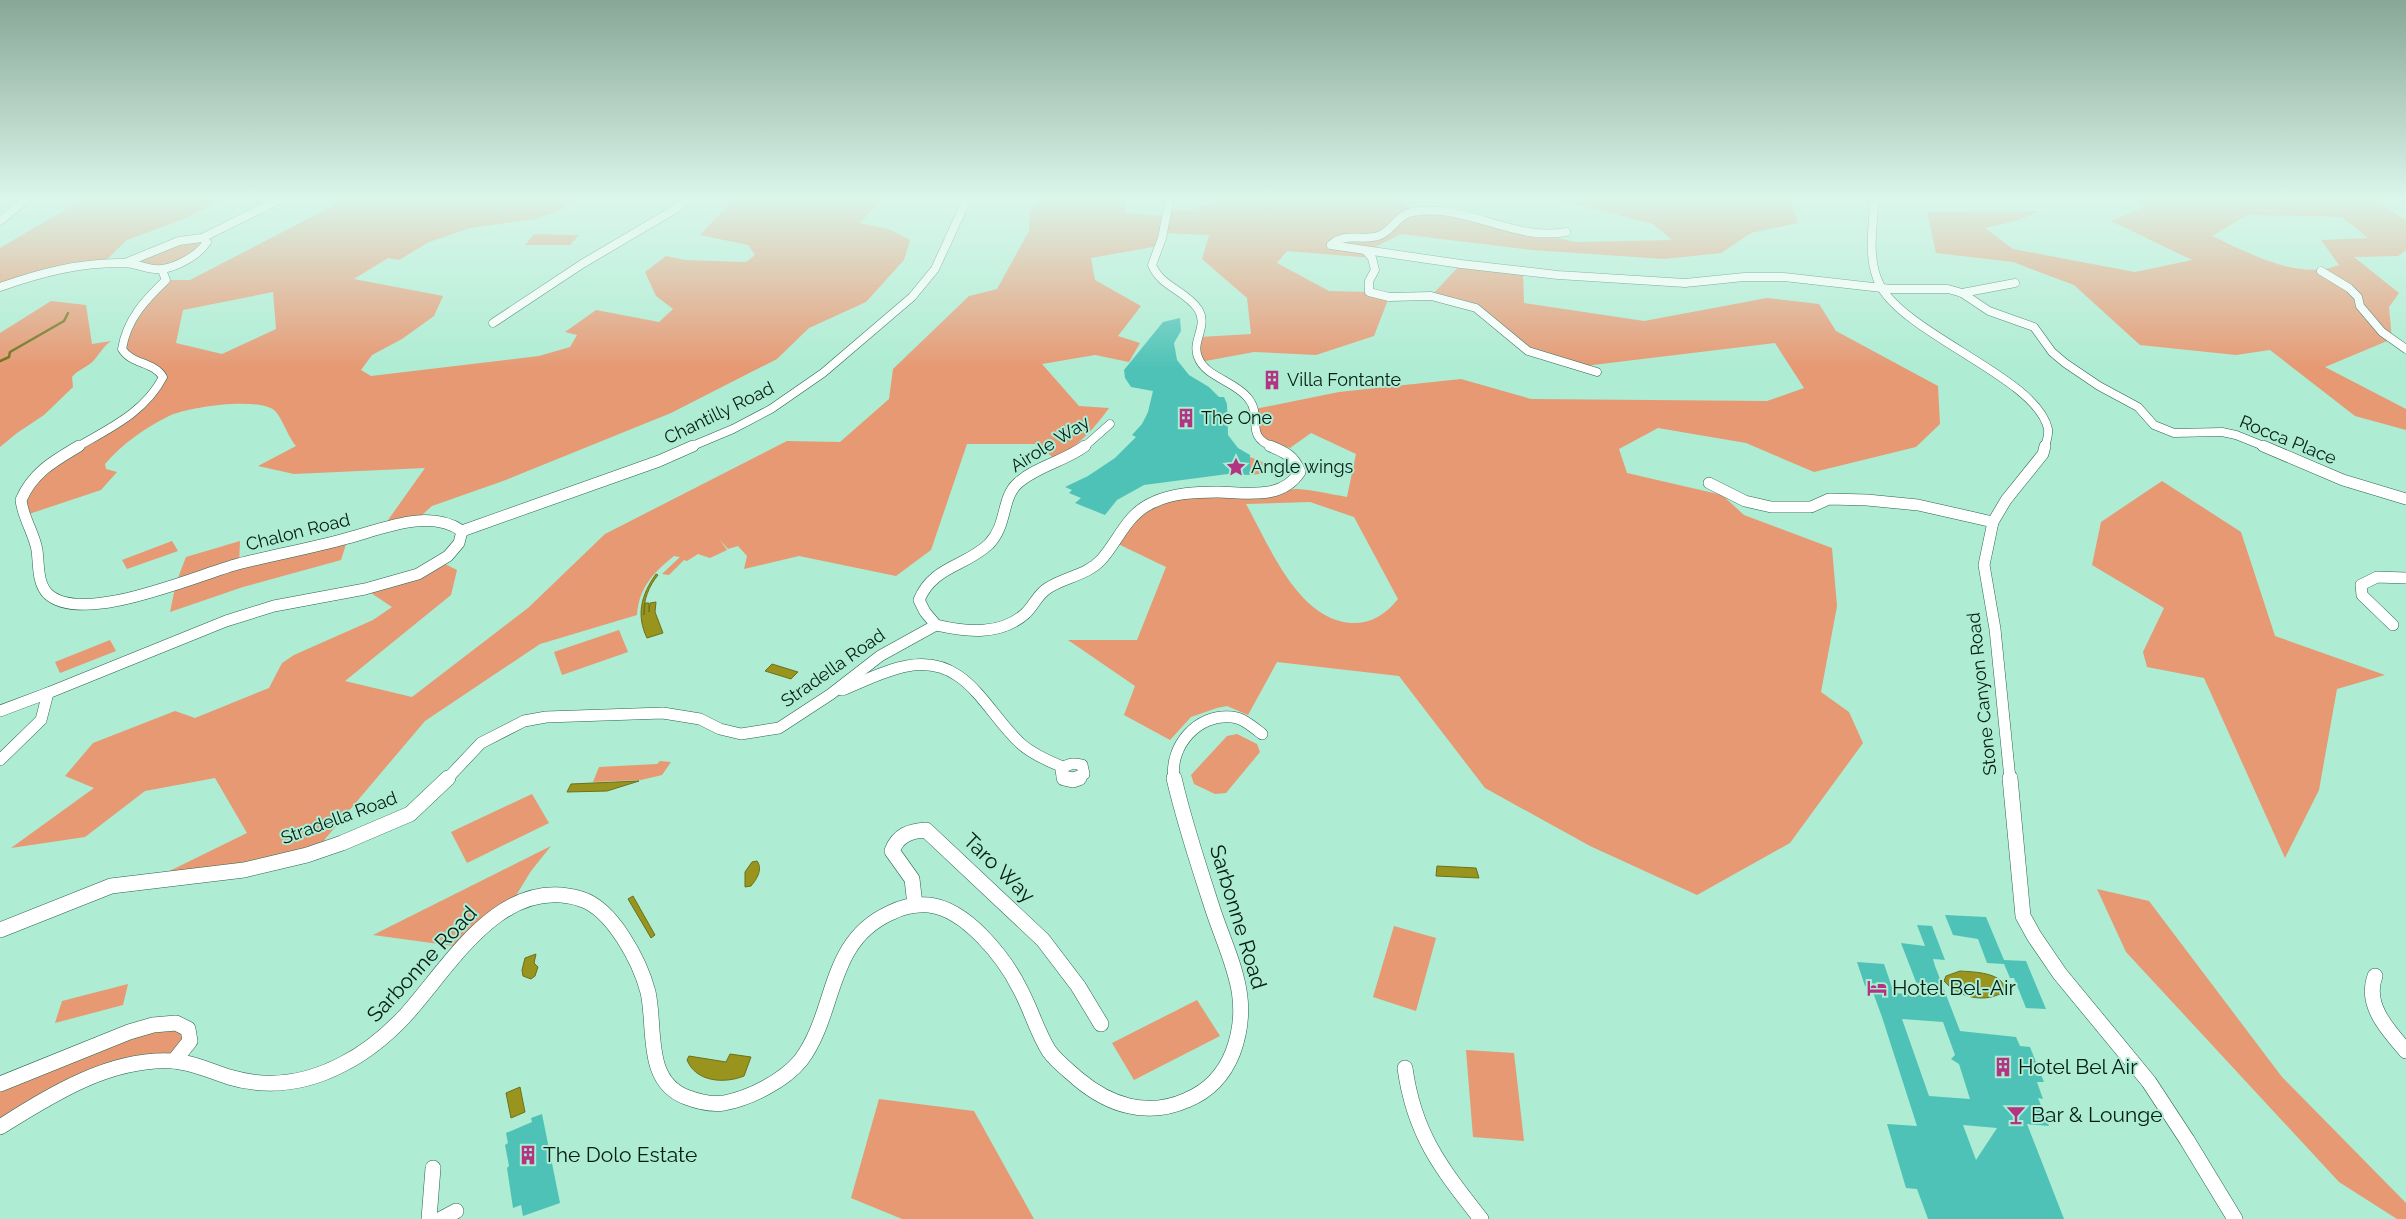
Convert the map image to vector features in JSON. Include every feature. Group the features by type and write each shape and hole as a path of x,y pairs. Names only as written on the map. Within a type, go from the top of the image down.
{"street":[{"path":"0,287 58,270 125,263 147,254"},
{"path":"125,263 162,270 192,254"},
{"path":"493,323 599,254"},
{"name":"Chantilly Road","path":"462,532 659,461 733,429 771,409 823,373 912,297 934,269 941,254"},
{"path":"936,625 954,630 981,631 1001,628 1017,620 1027,612 1046,590 1097,564 1129,520 1146,505 1179,496 1204,492 1260,493 1274,491 1286,487 1300,472 1298,464 1290,454 1256,436 1253,429 1256,418 1255,409 1240,388 1208,370 1200,362 1196,354 1203,330 1200,312 1157,277 1154,271 1153,258 1155,254"},
{"path":"1368,254 1372,258 1375,270 1369,282 1369,292 1389,297 1430,296 1476,308 1528,351 1597,372"},
{"path":"1387,254 1558,275 1685,283 1744,277 1784,278 1880,288 1938,288 1962,293 2014,282"},
{"name":"Stone Canyon Road","path":"1873,254 1874,274 1880,288 1893,304 2017,390 2031,401 2044,420 2048,436 2043,454 2006,500 1993,522 1984,565 1995,629 2023,916 2033,937 2055,968 2134,1062 2161,1098 2235,1219"},
{"name":"Chalon Road","path":"162,270 165,272 166,280 140,303 124,338 122,349 129,357 155,367 161,372 164,377 158,390 120,422 49,466 22,493 22,507 35,538 42,586 51,597 74,603 90,604 121,600 238,565 414,522 455,526 462,532"},
{"path":"2321,271 2349,288 2358,297 2360,306 2382,332 2406,349"},
{"name":"Rocca Place","path":"1962,293 1989,311 2034,327 2040,332 2052,352 2074,370 2138,407 2154,425 2162,430 2174,433 2222,432 2236,435 2343,480 2406,499"},
{"name":"Airole Way","path":"936,625 919,600 922,589 930,578 966,561 984,548 998,534 1005,516 1007,496 1016,485 1028,476 1087,445 1110,424"},
{"path":"1709,483 1728,494 1763,506 1796,508 1813,506 1824,500 1894,502 1921,505 1993,522"},
{"path":"0,711 226,621 274,606 365,589 418,574 448,556 459,543 462,532"},
{"path":"2393,625 2362,595 2361,585 2377,577 2406,578"},
{"name":"Stradella Road","path":"0,930 111,886 244,870 307,855 342,843 410,814 428,799 481,744 500,732 524,721 546,717 664,713 700,719 720,728 741,734 758,733 779,728 831,694 880,656 936,625"},
{"path":"831,694 908,666 931,665 952,670 970,683 1019,743 1033,754 1063,767"},
{"path":"0,760 41,720 48,693"},
{"name":"Sarbonne Road","path":"0,1127 48,1096 110,1069 148,1063 174,1061 212,1069 246,1081 284,1083 319,1077 355,1058 378,1041 412,1009 461,947 509,907 541,893 567,894 593,904 612,924 636,958 649,998 654,1058 663,1080 682,1098 716,1104 743,1097 774,1083 799,1063 816,1034 836,971 847,948 864,930 884,916 915,905 932,905 952,911 968,923 1016,978 1052,1055 1099,1096 1131,1107 1167,1109 1202,1095 1223,1074 1235,1044 1243,1006 1230,958 1178,797 1173,770 1178,745 1188,733 1201,724 1218,717 1246,722 1262,734"},
{"name":"Taro Way","path":"915,905 912,879 892,851 894,843 901,835 913,830 926,830 1043,940 1078,986 1101,1024"},
{"path":"2375,976 2371,988 2375,1005 2385,1025 2406,1051"},
{"path":"0,1084 129,1032 154,1024 176,1023 188,1029 190,1041 174,1061"},
{"path":"1404,1068 1407,1095 1418,1126 1433,1156 1481,1219"},
{"path":"428,1219 433,1168"},
{"path":"441,1219 456,1211"}],"shaded area":[{"path":"0,254 113,254 102,264 0,287"},
{"path":"146,254 192,254 162,270 125,263"},
{"path":"240,254 409,254 399,260 388,258 354,279 443,296 434,316 402,339 372,355 361,370 371,376 539,356 570,347 577,335 565,332 596,310 659,322 673,309 656,296 645,272 666,256 685,260 746,262 754,254 906,254 904,260 866,302 809,328 777,359 671,413 503,481 432,506 414,522 381,530 425,468 294,474 258,466 296,446 274,410 253,404 191,409 160,420 126,443 105,464 106,469 117,472 101,490 26,515 22,493 29,484 120,422 163,377 123,353 137,310 166,280 190,280","holes":["273,292 276,329 222,354 176,343 183,310"]},
{"path":"1016,254 1114,254 1091,258 1095,280 1141,306 1118,336 1140,343 1129,362 1095,355 1042,364 1079,406 1109,408 1085,436 1055,459 1036,444 967,444 931,550 896,576 799,556 744,569 747,556 738,546 728,549 720,540 727,550 710,558 698,554 687,561 684,560 669,575 662,574 680,557 674,556 654,574 644,588 638,605 637,615 540,644 425,721 325,839 321,850 149,881 247,833 215,778 145,791 85,837 11,848 94,788 65,776 93,743 175,711 195,718 269,688 282,663 294,655 373,620 392,607 365,589 441,562 457,570 451,595 345,681 412,697 528,608 605,534 787,441 840,442 889,399 893,369 969,296 997,289"},
{"path":"1203,254 1285,254 1277,263 1329,291 1369,292 1389,297 1374,336 1316,355 1254,352 1200,362 1200,337 1251,334 1247,298 1202,259"},
{"path":"1322,254 1369,254 1372,258"},
{"path":"1589,254 1713,254 1664,259"},
{"path":"1944,254 2039,254 2135,272 2192,260 2179,254 2251,254 2274,263 2307,270 2339,265 2331,254 2401,254 2398,256 2354,257 2399,293 2389,307 2392,339 2325,367 2406,409 2406,430 2355,416 2270,350 2236,355 2140,345 2074,285 2013,262"},
{"path":"1461,264 1523,272 1524,303 1644,321 1767,298 1819,304 1836,331 1938,386 1940,424 1916,447 1814,472 1746,443 1658,428 1619,449 1627,473 1722,495 1744,515 1832,548 1837,606 1821,692 1849,712 1863,743 1790,843 1697,895 1590,846 1485,788 1399,676 1277,662 1248,715 1227,706 1217,708 1191,717 1170,740 1124,715 1135,686 1068,640 1137,640 1166,567 1114,542 1125,526 1132,527 1145,512 1161,503 1179,498 1198,496 1276,496 1294,489 1347,497 1356,454 1311,433 1290,448 1256,436 1255,409 1339,392 1461,379 1531,399 1767,401 1804,388 1775,343 1576,367 1528,351 1476,308 1431,296","holes":["1310,502 1354,517 1398,599 1383,614 1371,620 1358,623 1331,618 1315,608 1300,594 1275,558 1246,504"]},
{"path":"51,301 86,305 92,344 111,341 93,362 74,374 72,377 73,387 44,415 0,447 0,333"},
{"path":"1250,457 1265,463 1268,467 1267,470 1259,474 1250,475"},
{"path":"2162,481 2241,532 2275,636 2385,675 2337,689 2319,790 2285,858 2204,678 2147,667 2143,652 2164,608 2092,565 2101,522"},
{"path":"348,538 341,560 243,587 170,612 176,583 186,557 240,541 239,564"},
{"path":"172,541 178,551 127,569 122,560"},
{"path":"656,574 658,575 649,589 645,603 649,603 649,612 650,603 656,602 655,612 663,633 647,638 641,613 644,597"},
{"path":"619,630 628,652 562,675 554,652"},
{"path":"110,640 116,651 60,673 55,662"},
{"path":"772,664 798,672 791,679 765,671"},
{"path":"1237,734 1257,744 1260,752 1226,793 1215,794 1194,784 1191,775 1227,736"},
{"path":"660,761 671,762 662,775 641,780 593,782 599,767 657,764"},
{"path":"639,781 607,791 567,792 571,784"},
{"path":"532,794 549,823 467,863 451,832"},
{"path":"551,846 531,871 509,907 461,947 373,935"},
{"path":"757,861 759,871 757,877 751,886 745,887 745,872 752,862"},
{"path":"1437,866 1476,868 1479,878 1436,876"},
{"path":"2097,889 2149,901 2282,1077 2406,1203 2406,1219 2397,1219 2339,1182 2126,952"},
{"path":"633,896 655,935 651,938 628,899"},
{"path":"1394,926 1436,938 1416,1011 1373,997"},
{"path":"536,954 534,963 538,967 535,976 531,979 523,976 522,970 525,958"},
{"path":"1960,971 1987,974 1994,977 2004,985 2005,991 1998,995 1981,998 1957,992 1944,981 1946,976"},
{"path":"128,984 123,1005 55,1023 62,1001"},
{"path":"1197,1000 1220,1036 1134,1080 1112,1043"},
{"path":"188,1029 174,1061 110,1069 0,1127 0,1084 129,1032"},
{"path":"1466,1050 1514,1053 1524,1141 1473,1137"},
{"path":"730,1054 751,1057 744,1076 728,1080 711,1079 697,1073 687,1060 689,1056 726,1062"},
{"path":"520,1087 525,1112 511,1118 506,1093"},
{"path":"879,1099 974,1111 1034,1219 902,1219 851,1198"}],"building":[{"name":"The One","path":"1180,318 1181,331 1174,343 1177,360 1189,375 1209,387 1219,397 1224,397 1227,404 1228,435 1238,448 1250,455 1250,475 1228,474 1144,485 1117,500 1105,515 1075,503 1081,498 1069,493 1072,490 1065,487 1088,476 1115,458 1136,437 1132,435 1142,424 1148,412 1153,391 1131,387 1125,378 1124,370 1163,322"},
{"path":"1945,915 1986,917 2004,960 2026,961 2046,1009 2026,1008 2014,978 2010,978 2004,964 1987,963 1978,939 1953,935"},
{"name":"Hotel Bel Air","path":"1917,925 1932,926 1945,960 1933,959 1960,1031 2016,1037 2020,1046 2030,1047 2044,1082 2037,1082 2043,1099 2038,1098 2049,1126 2027,1124 2064,1219 1928,1219 1917,1189 1906,1188 1887,1124 1917,1126 1882,1017 1871,987 1865,986 1857,962 1884,964 1894,993 1921,995 1901,943 1925,946","holes":["1902,1019 1943,1022 1955,1055 1951,1059 1959,1064 1970,1099 1929,1096","1963,1125 1997,1128 1976,1160"]},
{"name":"The Dolo Estate","path":"542,1114 560,1203 523,1216 521,1205 513,1208 507,1168 509,1166 505,1145 508,1143 506,1133 532,1122 531,1118"}],"waterway":[{"path":"0,361 9,357 10,352 64,321 68,313"}],"place":[{"name":"Villa Fontante","path":"1272,380"},
{"name":"The One","path":"1186,418"},
{"name":"Angle wings","path":"1236,467"},
{"name":"Hotel Bel-Air","path":"1877,988"},
{"name":"Hotel Bel Air","path":"2003,1067"},
{"name":"Bar & Lounge","path":"2016,1115"},
{"name":"The Dolo Estate","path":"528,1155"}]}
